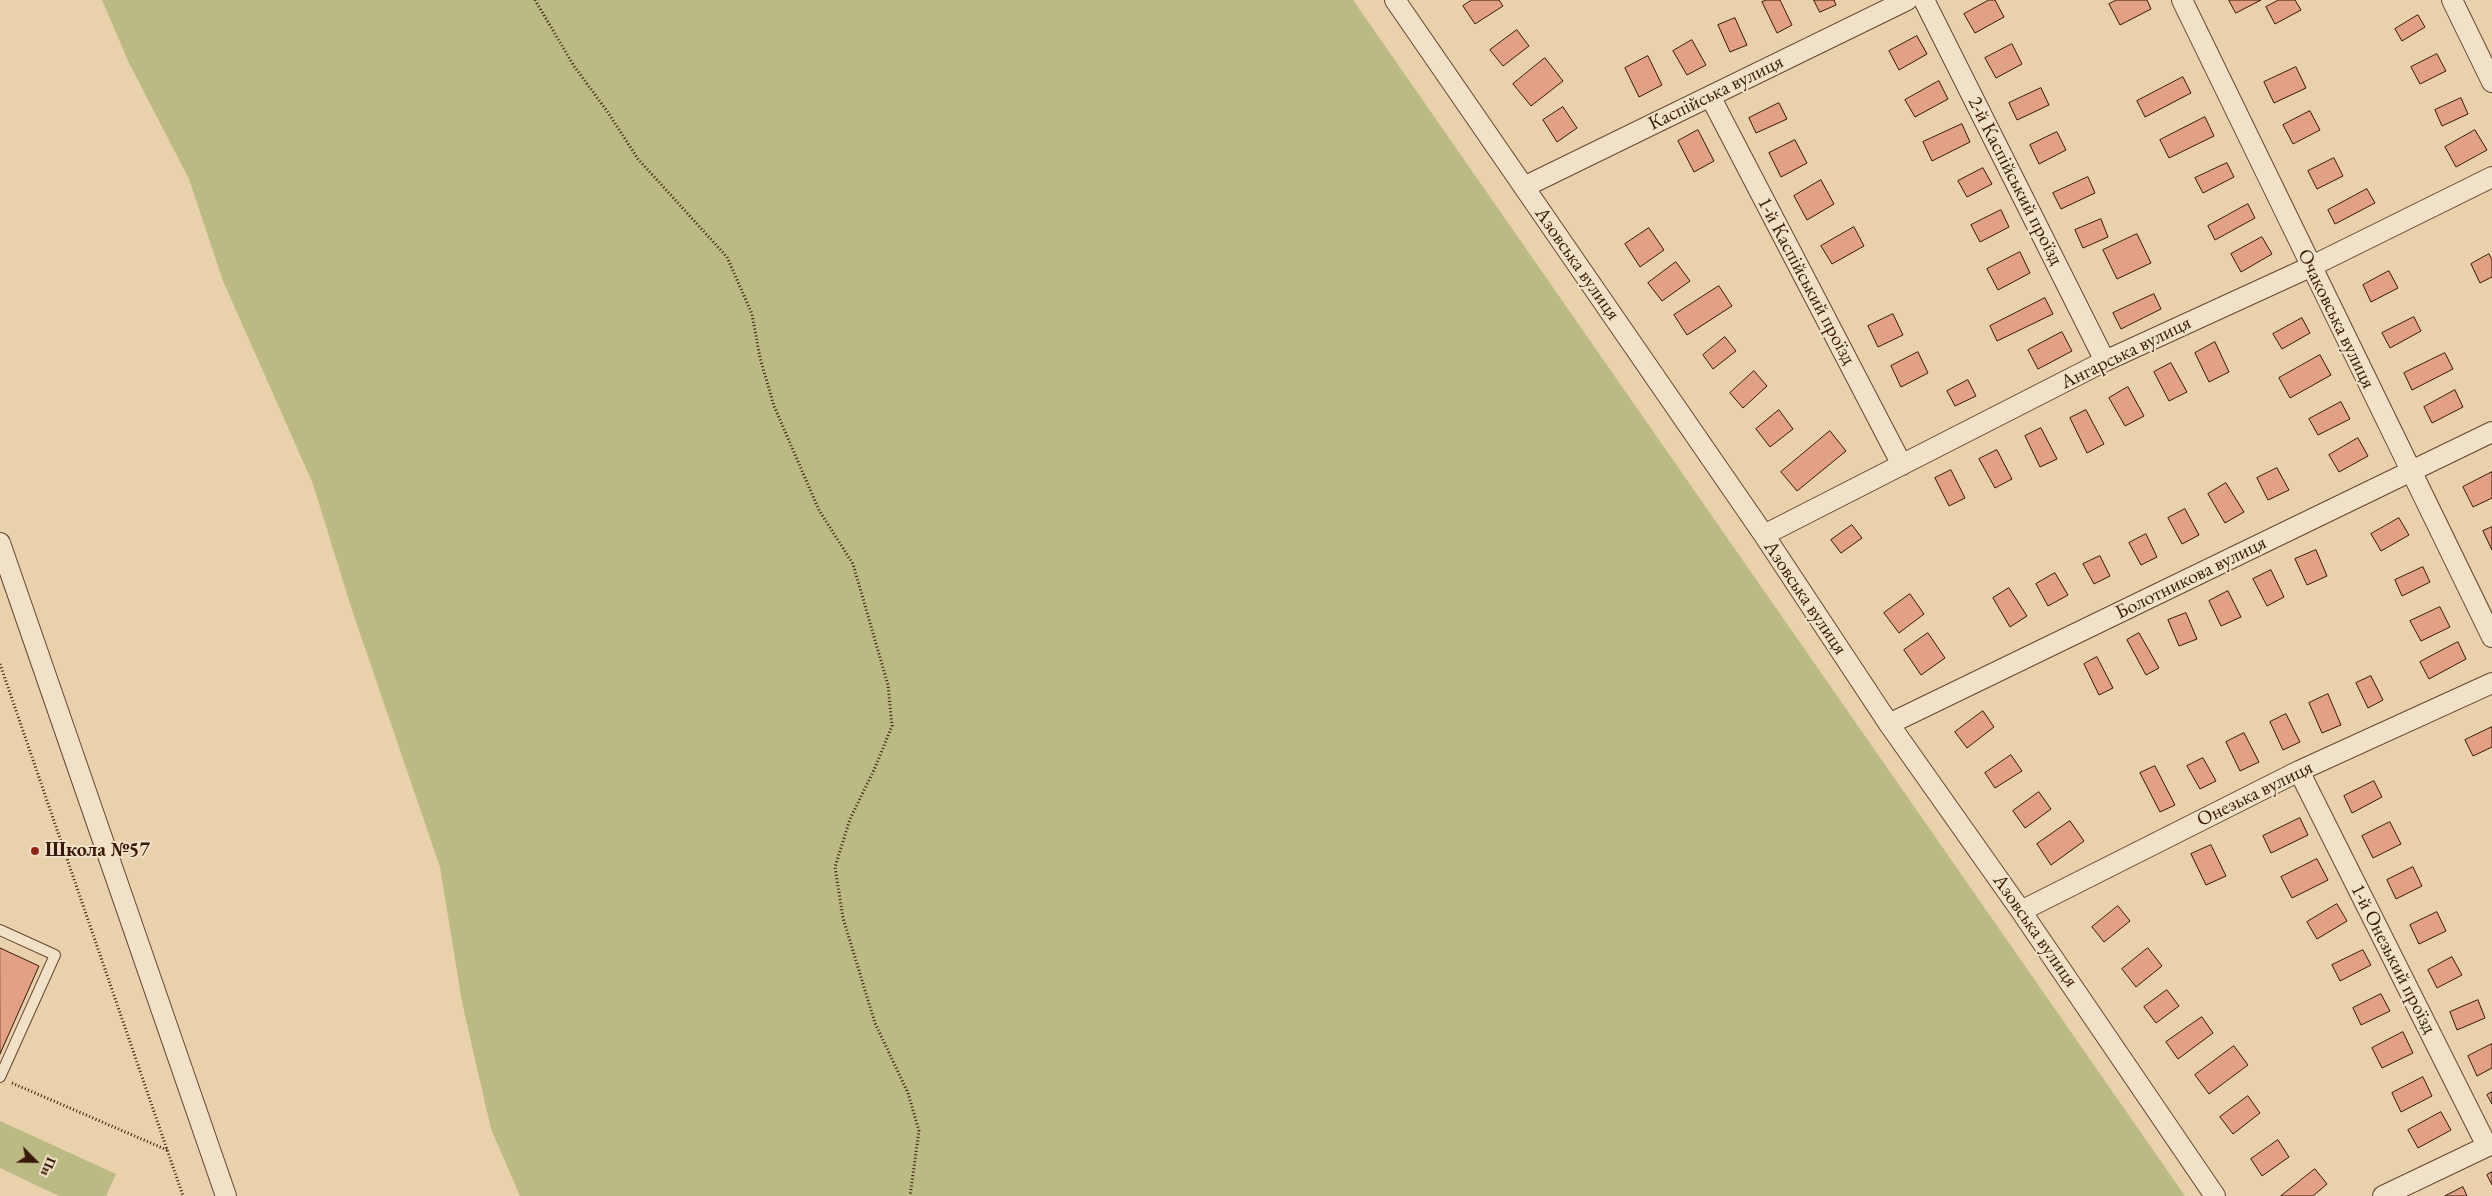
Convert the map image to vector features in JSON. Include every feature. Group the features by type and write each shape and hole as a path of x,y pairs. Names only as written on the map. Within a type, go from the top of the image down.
{"street":[{"name":"Азовська вулиця","path":"1395,0 1764,536 1889,724 2021,911 2215,1196"},
{"name":"Каспійська вулиця","path":"1524,187 1908,0"},
{"name":"2-й Каспійський проїзд","path":"1924,0 2106,361"},
{"name":"Очаковська вулиця","path":"2182,0 2492,637"},
{"path":"2452,0 2492,82"},
{"name":"1-й Каспійський проїзд","path":"1710,96 1902,465"},
{"name":"Ангарська вулиця","path":"1764,536 2106,361 2310,266 2492,177"},
{"name":"Болотникова вулиця","path":"1889,724 2492,432"},
{"path":"0,543 226,1196"},
{"name":"Онезька вулиця","path":"2021,911 2299,771 2492,683"},
{"name":"1-й Онезький проїзд","path":"2299,771 2490,1145"},
{"path":"2383,1196 2490,1145"}],"lane":[{"path":"0,930 55,955 4,1079"}],"path":[{"path":"535,0 574,66 638,159 728,257 752,314 760,358 774,406 819,510 853,564 888,685 892,726 874,770 850,819 835,867 843,918 875,1023 908,1093 919,1131 910,1196"},
{"path":"0,664 183,1196"},
{"path":"4,1079 167,1150"}],"shaded area":[{"path":"102,0 1353,0 2185,1196 520,1196 491,1129 462,1002 440,867 351,607 313,484 223,281 189,179 129,63"},
{"path":"0,1121 116,1174 106,1196 59,1196 0,1168"}],"building":[{"path":"1472,0 1499,0 1503,6 1475,24 1463,6"},
{"path":"1780,0 1792,25 1777,33 1762,2"},
{"path":"1814,0 1834,0 1836,5 1820,12"},
{"path":"1989,0 1995,0 2004,17 1975,33 1964,14"},
{"path":"2117,0 2147,0 2151,9 2120,25 2109,4"},
{"path":"2229,0 2261,0 2236,13"},
{"path":"2279,0 2295,0 2301,10 2275,24 2266,7"},
{"path":"2418,15 2425,27 2402,41 2395,29"},
{"path":"1735,18 1747,45 1730,52 1718,25"},
{"path":"1517,30 1529,46 1503,66 1490,50"},
{"path":"1917,36 1927,54 1899,70 1889,51"},
{"path":"1692,40 1706,65 1687,75 1673,51"},
{"path":"2012,44 2022,64 1996,78 1985,58"},
{"path":"2437,54 2446,71 2420,84 2411,67"},
{"path":"1648,56 1662,85 1639,97 1625,68"},
{"path":"1545,58 1563,81 1531,106 1513,84"},
{"path":"2296,67 2306,88 2274,103 2264,82"},
{"path":"2183,77 2191,93 2145,117 2137,101"},
{"path":"1939,81 1948,99 1915,117 1905,100"},
{"path":"2041,88 2049,105 2017,120 2009,103"},
{"path":"2461,98 2468,114 2442,126 2435,110"},
{"path":"1779,103 1787,119 1756,133 1749,118"},
{"path":"1563,107 1577,128 1557,142 1543,120"},
{"path":"2310,111 2320,130 2293,144 2283,125"},
{"path":"2205,117 2214,136 2169,158 2160,140"},
{"path":"1962,124 1970,142 1932,161 1923,142"},
{"path":"1698,130 1714,161 1694,172 1678,141"},
{"path":"2475,130 2487,150 2456,167 2445,147"},
{"path":"2057,132 2066,150 2039,164 2030,145"},
{"path":"1795,140 1807,163 1781,177 1769,153"},
{"path":"2334,158 2343,176 2317,189 2308,171"},
{"path":"2227,163 2234,177 2203,193 2195,178"},
{"path":"1983,168 1992,184 1967,197 1958,181"},
{"path":"2088,177 2095,193 2061,209 2053,193"},
{"path":"1821,180 1834,204 1807,220 1794,196"},
{"path":"2367,189 2375,203 2335,224 2328,210"},
{"path":"2248,204 2255,218 2215,240 2208,226"},
{"path":"2001,210 2009,227 1980,242 1971,225"},
{"path":"2101,219 2108,237 2083,248 2075,230"},
{"path":"1854,227 1864,246 1832,264 1821,246"},
{"path":"1649,228 1664,250 1640,267 1625,244"},
{"path":"2137,234 2151,263 2117,279 2103,250"},
{"path":"2262,237 2272,254 2241,272 2231,254"},
{"path":"2020,252 2030,273 1998,290 1987,269"},
{"path":"2489,254 2492,260 2492,277 2480,283 2471,264"},
{"path":"1676,262 1690,281 1662,301 1648,283"},
{"path":"2389,271 2398,288 2371,302 2363,285"},
{"path":"1719,286 1732,306 1687,335 1674,315"},
{"path":"2154,294 2161,309 2121,329 2113,313"},
{"path":"2045,298 2053,314 1997,341 1990,326"},
{"path":"1893,314 1903,335 1878,347 1868,326"},
{"path":"2414,317 2421,331 2390,348 2382,333"},
{"path":"2302,318 2310,333 2282,349 2273,334"},
{"path":"2062,332 2072,351 2038,369 2028,350"},
{"path":"1725,337 1736,351 1713,369 1703,355"},
{"path":"2215,342 2229,372 2209,382 2195,353"},
{"path":"1918,352 1928,373 1901,387 1891,366"},
{"path":"2445,353 2453,369 2412,390 2404,373"},
{"path":"2320,355 2331,375 2290,398 2279,378"},
{"path":"2171,363 2187,392 2169,401 2154,372"},
{"path":"1754,371 1767,386 1743,408 1730,393"},
{"path":"1968,380 1976,396 1955,406 1947,391"},
{"path":"2128,387 2144,416 2125,426 2109,398"},
{"path":"2455,390 2463,407 2432,423 2424,407"},
{"path":"2341,402 2350,419 2318,435 2309,419"},
{"path":"1779,410 1793,429 1770,447 1756,429"},
{"path":"2086,410 2104,444 2087,453 2070,418"},
{"path":"2041,428 2057,459 2040,467 2025,436"},
{"path":"1830,431 1846,451 1797,491 1781,472"},
{"path":"2358,438 2368,456 2339,472 2329,455"},
{"path":"1997,450 2012,479 1995,488 1979,459"},
{"path":"2277,468 2289,490 2268,500 2257,478"},
{"path":"1951,470 1965,498 1949,506 1935,478"},
{"path":"2492,472 2492,498 2473,507 2463,487"},
{"path":"2226,483 2244,512 2225,523 2208,494"},
{"path":"2185,509 2199,535 2182,544 2168,518"},
{"path":"2399,518 2409,535 2381,551 2371,534"},
{"path":"1852,525 1862,538 1841,553 1831,540"},
{"path":"2492,527 2492,550 2483,531"},
{"path":"2146,534 2157,557 2141,565 2129,543"},
{"path":"2316,550 2327,576 2307,585 2295,559"},
{"path":"2100,556 2110,576 2094,584 2083,564"},
{"path":"2423,567 2430,582 2402,596 2395,580"},
{"path":"2271,570 2284,597 2267,606 2253,579"},
{"path":"2055,573 2068,595 2048,606 2036,584"},
{"path":"2009,588 2027,616 2010,627 1993,598"},
{"path":"2228,591 2241,617 2221,626 2209,601"},
{"path":"1910,594 1924,614 1899,633 1884,613"},
{"path":"2440,607 2450,627 2421,641 2410,621"},
{"path":"2186,613 2197,639 2179,646 2168,620"},
{"path":"1928,633 1945,658 1921,675 1904,650"},
{"path":"2139,633 2159,668 2146,675 2127,640"},
{"path":"2458,642 2466,659 2429,679 2420,662"},
{"path":"2097,657 2113,688 2099,695 2084,664"},
{"path":"2371,676 2383,700 2368,708 2356,683"},
{"path":"2328,694 2341,725 2322,733 2309,703"},
{"path":"1983,711 1994,727 1967,748 1955,732"},
{"path":"2286,714 2300,742 2283,750 2270,722"},
{"path":"2492,727 2492,747 2473,756 2465,740"},
{"path":"2244,733 2259,762 2240,771 2226,742"},
{"path":"2011,755 2022,771 1995,788 1985,773"},
{"path":"2203,758 2216,781 2200,789 2187,766"},
{"path":"2155,766 2175,805 2160,812 2140,773"},
{"path":"2374,781 2382,797 2352,813 2344,796"},
{"path":"2039,792 2051,809 2025,828 2013,811"},
{"path":"2300,818 2308,835 2271,853 2263,836"},
{"path":"2070,821 2084,841 2051,865 2037,844"},
{"path":"2390,822 2401,844 2373,858 2362,836"},
{"path":"2211,845 2226,876 2206,885 2191,854"},
{"path":"2317,859 2328,880 2292,898 2281,877"},
{"path":"2413,867 2422,886 2396,899 2387,880"},
{"path":"2337,904 2347,921 2317,939 2307,922"},
{"path":"2118,906 2130,921 2104,942 2092,927"},
{"path":"2437,912 2446,931 2419,944 2410,925"},
{"path":"0,948 39,966 0,1054"},
{"path":"2148,948 2162,966 2136,987 2122,969"},
{"path":"2363,950 2371,965 2340,981 2332,965"},
{"path":"2452,957 2462,975 2437,988 2428,970"},
{"path":"2167,990 2179,1006 2156,1023 2144,1007"},
{"path":"2381,994 2390,1011 2361,1025 2353,1008"},
{"path":"2478,1000 2485,1018 2457,1030 2450,1012"},
{"path":"2202,1017 2213,1033 2178,1059 2166,1042"},
{"path":"2403,1032 2413,1053 2382,1068 2372,1048"},
{"path":"2492,1044 2492,1068 2477,1076 2468,1056"},
{"path":"2234,1046 2248,1065 2209,1094 2195,1075"},
{"path":"2423,1077 2432,1096 2401,1112 2392,1093"},
{"path":"2492,1092 2492,1104 2487,1095"},
{"path":"2248,1096 2260,1113 2233,1134 2220,1117"},
{"path":"2441,1112 2451,1130 2418,1148 2408,1130"},
{"path":"2278,1140 2289,1157 2262,1176 2251,1159"},
{"path":"2315,1169 2327,1184 2313,1196 2281,1196"},
{"path":"2492,1172 2492,1185 2487,1175"},
{"path":"2463,1187 2467,1196 2445,1196"}],"place":[{"name":"Школа №57","path":"35,851"}]}
